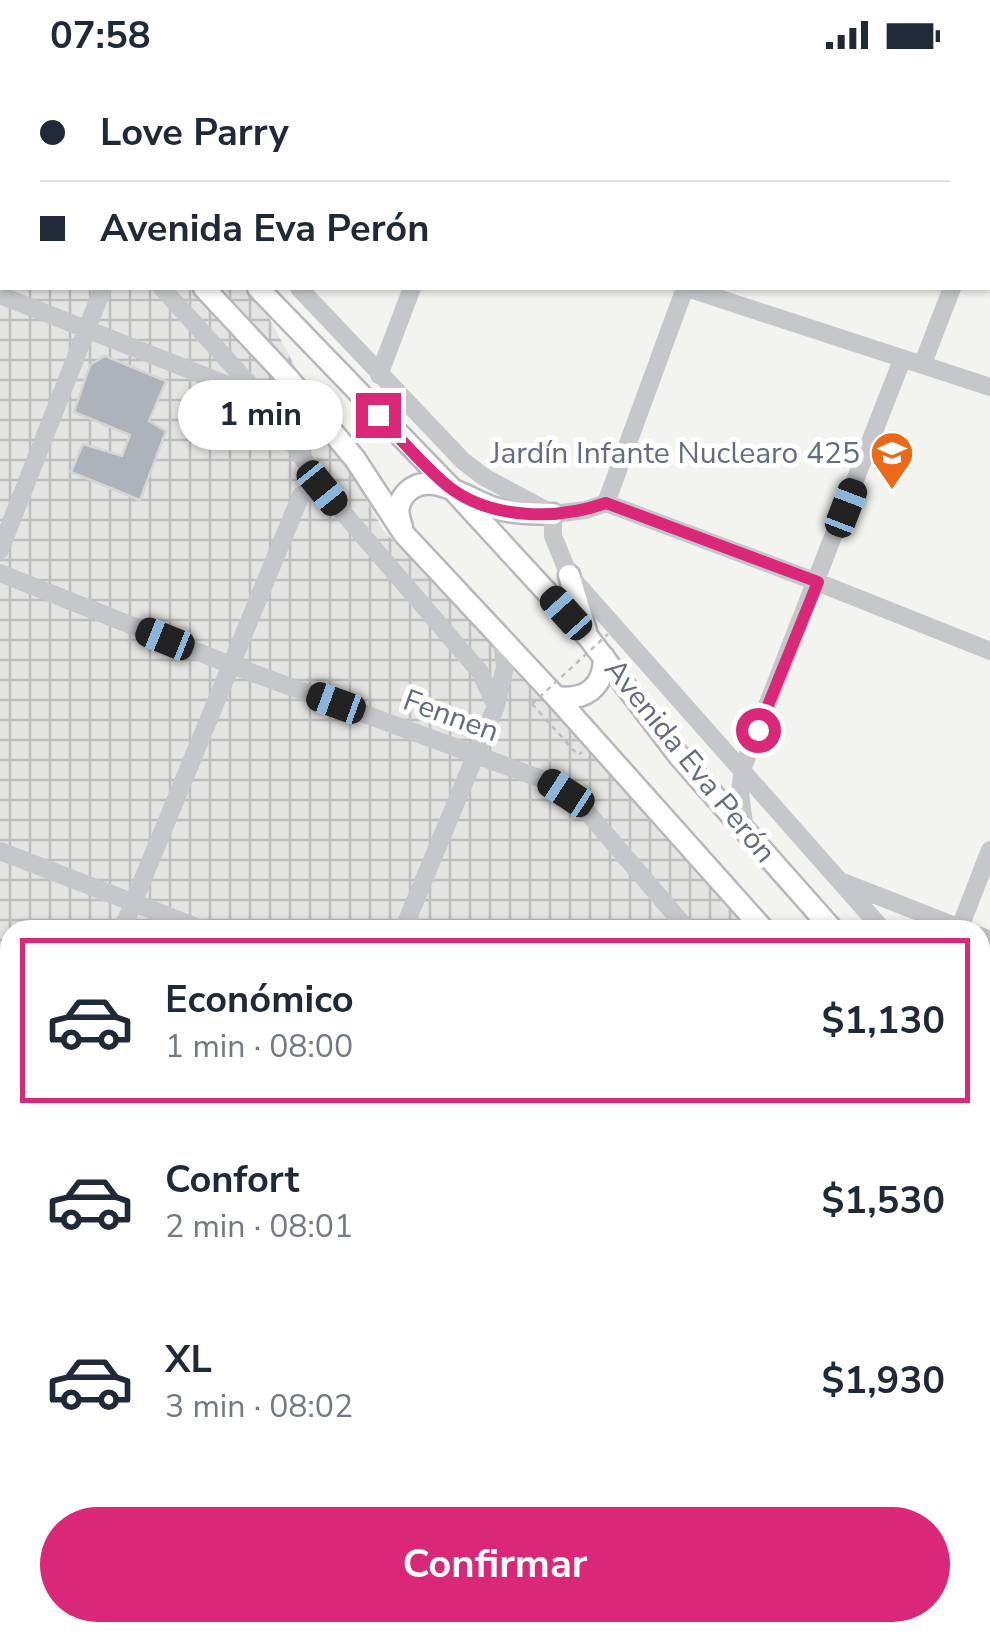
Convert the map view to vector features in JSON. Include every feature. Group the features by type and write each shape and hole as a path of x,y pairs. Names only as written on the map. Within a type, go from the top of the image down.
{"main road":[{"name":"Avenida Eva Perón","path":"206,290 287,377 355,460 404,534 502,639 546,696 755,920"},
{"name":"Avenida Eva Perón","path":"260,290 598,636 604,657 702,784 824,920"},
{"path":"404,534 397,512 409,490 424,484 452,489 503,511 553,514"},
{"path":"570,575 598,636"},
{"path":"546,696 573,699 587,694 598,685 604,672 604,657"}],"street":[{"path":"0,550 101,290"},
{"path":"164,290 269,406 322,488 480,672 498,699"},
{"path":"301,290 462,461 553,514 606,503 818,582 990,652"},
{"path":"379,375 411,290"},
{"path":"606,503 685,290"},
{"path":"692,290 990,387"},
{"path":"923,363 951,290"},
{"path":"0,295 269,406"},
{"path":"744,831 742,767 818,582 902,360"},
{"path":"126,920 301,495 322,488"},
{"name":"Avenida Eva Perón","path":"553,514 553,536 570,575 874,920"},
{"path":"413,593 438,570"},
{"name":"Fennen","path":"0,573 231,665 547,781 587,812 679,920"},
{"path":"407,920 498,699 505,667 502,639"},
{"path":"498,699 518,679 529,678 546,696"},
{"path":"702,784 765,796"},
{"path":"964,920 990,850"},
{"path":"0,852 179,920"},
{"path":"834,878 939,920"}],"path":[{"path":"546,696 582,751 578,754 532,704 598,636"}],"shaded area":[{"path":"0,290 249,290 261,303 383,530 611,771 745,920 0,920"}],"building":[{"path":"105,356 166,381 149,421 166,431 140,500 71,472 83,444 122,456 130,435 74,412 90,365"}],"place":[{"name":"Jardín Infante Nuclearo 425","path":"892,491"}],"route":[{"path":"378,415 452,489 483,505 503,511 553,514 606,503 818,582 758,730"}]}
